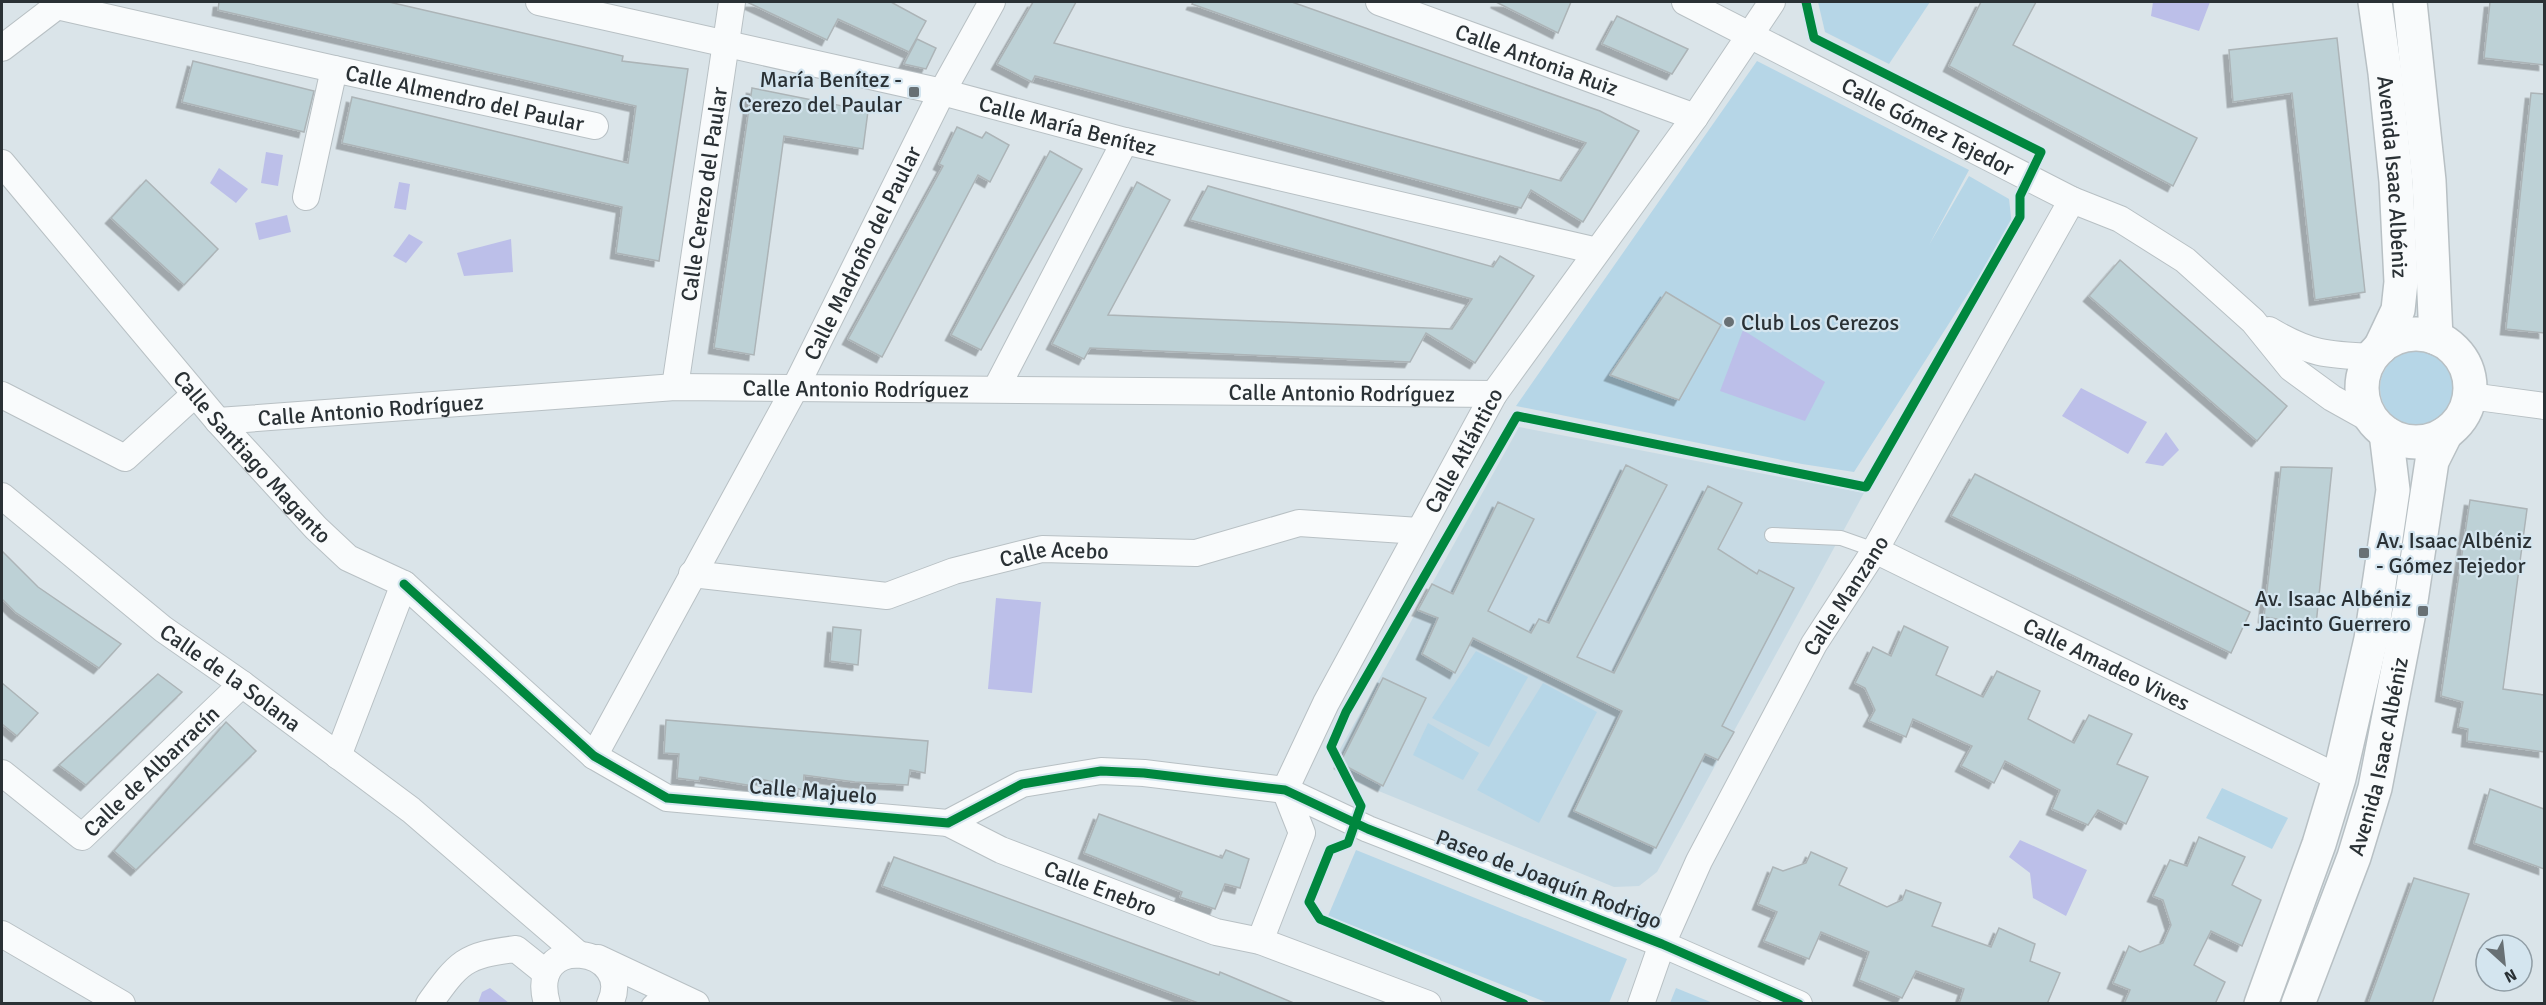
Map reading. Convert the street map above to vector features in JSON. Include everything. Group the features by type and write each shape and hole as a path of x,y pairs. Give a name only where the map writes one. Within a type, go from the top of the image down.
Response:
{"street":[{"name":"Calle María Benítez","path":"539,2 942,92 1125,141 1597,252"},
{"name":"Calle Cerezo del Paular","path":"675,387 732,2"},
{"name":"Calle Madroño del Paular","path":"594,756 795,388 942,92 992,2"},
{"name":"Calle Antonia Ruiz","path":"1379,2 1695,117"},
{"name":"Calle Gómez Tejedor","path":"1685,2 2072,200 2120,219 2185,260 2253,321 2291,368 2332,398 2380,428"},
{"name":"Calle Atlántico","path":"1285,790 1326,703 1494,394 1695,117 1772,2"},
{"name":"Avenida Isaac Albéniz","path":"2375,2 2392,138 2401,282 2398,310 2376,352"},
{"name":"Avenida Isaac Albéniz","path":"2410,2 2429,181 2436,338"},
{"path":"2,48 57,4"},
{"name":"Calle Almendro del Paular","path":"57,4 334,69 595,126"},
{"name":"Calle Almendro del Paular","path":"306,197 334,69"},
{"path":"996,388 1125,141"},
{"name":"Calle Santiago Maganto","path":"6,177 218,421 316,528 348,558 404,584"},
{"name":"Calle Manzano","path":"1641,1004 1662,944 1699,861 1814,644 1875,550 2072,200"},
{"name":"Calle Gómez Tejedor","path":"2253,321 2296,347 2325,355 2376,352"},
{"path":"2422,334 2436,338 2452,347 2463,361 2470,378 2470,396 2466,410 2446,433 2432,440 2416,442 2401,440 2380,428 2366,407 2362,390 2365,373 2376,352 2393,339 2422,334"},
{"name":"Calle Antonio Rodríguez","path":"218,421 675,387 1494,394"},
{"path":"2,395 124,458 195,394"},
{"path":"2470,396 2544,406"},
{"name":"Avenida Isaac Albéniz","path":"2261,1004 2319,844 2339,778 2371,639 2393,490 2380,428"},
{"name":"Avenida Isaac Albéniz","path":"2298,1004 2354,857 2375,788 2410,607 2432,461 2446,433"},
{"name":"Calle de la Solana","path":"2,496 163,629 242,684 411,810 587,955"},
{"name":"Calle Acebo","path":"692,574 887,596 954,571 1042,549 1196,553 1299,523 1419,531"},
{"name":"Calle Amadeo Vives","path":"1875,550 2339,778"},
{"path":"338,756 404,584"},
{"name":"Calle Majuelo","path":"404,584 594,756 667,798 948,823"},
{"name":"Calle de Albarracín","path":"2,773 82,837 242,684"},
{"path":"948,823 1022,784 1101,771 1144,772 1285,790 1302,833 1260,941 1428,1004"},
{"name":"Paseo de Joaquín Rodrigo","path":"1285,790 1368,829 1662,944 1799,1004"},
{"name":"Calle Enebro","path":"948,823 1011,854 1216,932 1260,941"},
{"name":"Calle de la Solana","path":"463,854 549,970"},
{"path":"2,934 122,1004"},
{"path":"429,1004 456,967 473,957 493,951 516,948 549,970"},
{"path":"587,955 611,974 614,995 610,1004"},
{"path":"547,1004 543,990 549,970 562,957 587,955 657,996 696,1004"}],"lane":[{"path":"1772,535 1841,538 1875,550"}],"shaded area":[{"path":"1818,2 1930,2 1889,64 1825,32"},
{"path":"2153,2 2210,2 2199,31 2151,16"},
{"name":"Club Los Cerezos","path":"1757,61 1969,170 1929,245 1969,176 2009,199 2012,225 1854,472 1802,464 1516,406"},
{"path":"266,152 283,155 278,186 261,183"},
{"path":"219,168 248,189 236,203 210,183"},
{"path":"399,182 410,184 406,210 394,208"},
{"path":"287,215 291,232 259,240 255,223"},
{"path":"409,234 423,242 406,263 393,256"},
{"path":"511,239 513,272 464,276 457,253"},
{"path":"1743,330 1825,382 1805,421 1720,391"},
{"path":"2417,351 2431,354 2443,362 2451,374 2454,388 2451,402 2443,414 2431,422 2417,425 2403,422 2391,414 2383,402 2380,388 2383,374 2391,362 2403,354"},
{"path":"2081,388 2147,422 2128,454 2062,416"},
{"path":"1519,427 1864,493 1657,872 1639,886 1614,887 1354,781 1339,751"},
{"path":"2166,432 2179,450 2163,466 2145,463"},
{"path":"996,598 1041,602 1032,693 988,689"},
{"path":"1476,651 1528,677 1489,747 1432,718"},
{"path":"1543,683 1597,712 1539,823 1477,790"},
{"path":"1428,723 1479,753 1463,780 1413,755"},
{"path":"2222,788 2288,818 2272,849 2206,818"},
{"path":"2020,840 2087,870 2066,916 2033,898 2030,873 2009,857"},
{"path":"1356,850 1627,959 1609,1003 1548,1003 1328,916"},
{"path":"490,988 509,1003 478,1003 482,992"},
{"path":"1676,988 1713,1003 1670,1003"}],"building":[{"path":"219,2 389,2 623,56 622,61 688,69 659,261 616,253 622,207 342,143 352,97 628,163 636,106 218,10"},
{"path":"747,2 891,2 926,21 909,52 838,19 827,40"},
{"path":"1033,2 1076,2 1054,43 1561,181 1586,143 1192,4 1193,2 1292,2 1600,111 1639,131 1583,222 1531,190 1521,208 1035,76 1032,82 997,64"},
{"path":"1496,2 1571,2 1558,33"},
{"path":"1981,2 2036,2 2013,45 2197,138 2173,186 1949,66"},
{"path":"2490,2 2544,2 2544,65 2484,58"},
{"path":"1617,16 1688,49 1672,74 1602,44"},
{"path":"2337,38 2365,292 2315,300 2292,93 2233,102 2229,50"},
{"path":"917,39 936,48 926,69 904,64"},
{"path":"193,61 314,91 304,132 182,102"},
{"path":"752,88 868,111 863,149 784,136 754,355 714,348"},
{"path":"2531,93 2544,94 2544,333 2506,329"},
{"path":"957,127 982,138 986,132 1009,145 990,182 978,175 882,357 848,339 943,166 939,164"},
{"path":"1050,151 1082,169 981,350 951,335"},
{"path":"146,180 218,249 184,285 111,218"},
{"path":"1137,182 1170,200 1108,315 1452,329 1472,299 1190,220 1208,186 1493,267 1500,256 1534,276 1475,363 1426,333 1410,362 1090,348 1084,359 1052,344"},
{"path":"2120,260 2287,406 2257,441 2089,296"},
{"path":"1666,292 1721,325 1679,400 1610,375"},
{"path":"1626,465 1667,485 1577,657 1614,673 1708,486 1742,503 1718,549 1757,574 1759,570 1794,588 1722,726 1734,732 1718,760 1705,754 1656,848 1574,811 1622,711 1473,638 1455,673 1422,654 1438,618 1418,610 1432,584 1453,594 1498,502 1534,519 1488,611 1531,633 1539,619 1549,623"},
{"path":"2281,467 2332,468 2316,625 2264,617"},
{"path":"1975,474 2250,612 2231,653 1951,516"},
{"path":"2470,500 2527,509 2503,689 2544,695 2544,752 2467,741 2468,729 2458,727 2463,702 2441,696"},
{"path":"2,551 38,587 121,644 99,668 15,612 2,599"},
{"path":"1904,626 1948,647 1936,675 1983,697 1997,671 2040,691 2028,719 2074,743 2089,715 2132,734 2117,764 2148,777 2126,824 2098,810 2088,825 2052,809 2060,790 2005,761 1994,783 1961,766 1972,746 1913,719 1906,737 1869,721 1875,710 1865,688 1855,683 1873,647 1891,656"},
{"path":"833,627 861,630 858,665 830,661"},
{"path":"158,674 182,692 86,785 59,765"},
{"path":"1383,678 1426,698 1383,786 1340,763"},
{"path":"2,683 38,713 17,736 2,724"},
{"path":"666,720 928,741 925,773 910,770 908,785 855,782 804,775 803,790 753,777 753,786 700,777 699,781 677,778 679,754 664,753"},
{"path":"226,722 256,751 136,870 114,851"},
{"path":"2490,789 2544,809 2544,869 2474,843"},
{"path":"1099,814 1222,858 1226,850 1249,859 1240,888 1225,884 1215,909 1180,897 1182,892 1084,853"},
{"path":"2199,837 2245,857 2232,885 2261,900 2242,946 2211,931 2194,965 2225,982 2215,1004 2124,1004 2130,990 2113,983 2129,946 2140,952 2163,943 2171,925 2163,900 2153,896 2170,860 2187,866"},
{"path":"1811,852 1847,868 1839,885 1887,907 1902,900 1906,890 1941,903 1932,926 1991,947 1999,928 2035,944 2030,961 2060,973 2047,1004 1959,1004 1964,989 1916,971 1902,998 1859,980 1869,952 1821,932 1809,959 1764,941 1777,912 1758,904 1773,867 1783,871 1806,863"},
{"path":"894,857 1219,975 1220,972 1296,1004 1201,1004 882,886"},
{"path":"2414,878 2469,894 2432,1004 2368,1004"}],"cycle path":[{"path":"1524,1004 1320,919 1309,902 1330,850 1348,843 1361,806 1331,747 1346,712 1517,416 1866,487 2020,217 2020,196 2041,152 1814,38 1806,2"},
{"path":"404,584 594,756 667,798 948,823 1022,784 1101,771 1144,773 1285,790 1368,829 1662,944 1799,1004"}],"place":[{"name":"María Benítez - Cerezo del Paular","path":"914,92"},
{"name":"Club Los Cerezos","path":"1729,322"},
{"name":"Av. Isaac Albéniz - Gómez Tejedor","path":"2364,553"},
{"name":"Av. Isaac Albéniz - Jacinto Guerrero","path":"2423,611"}]}
